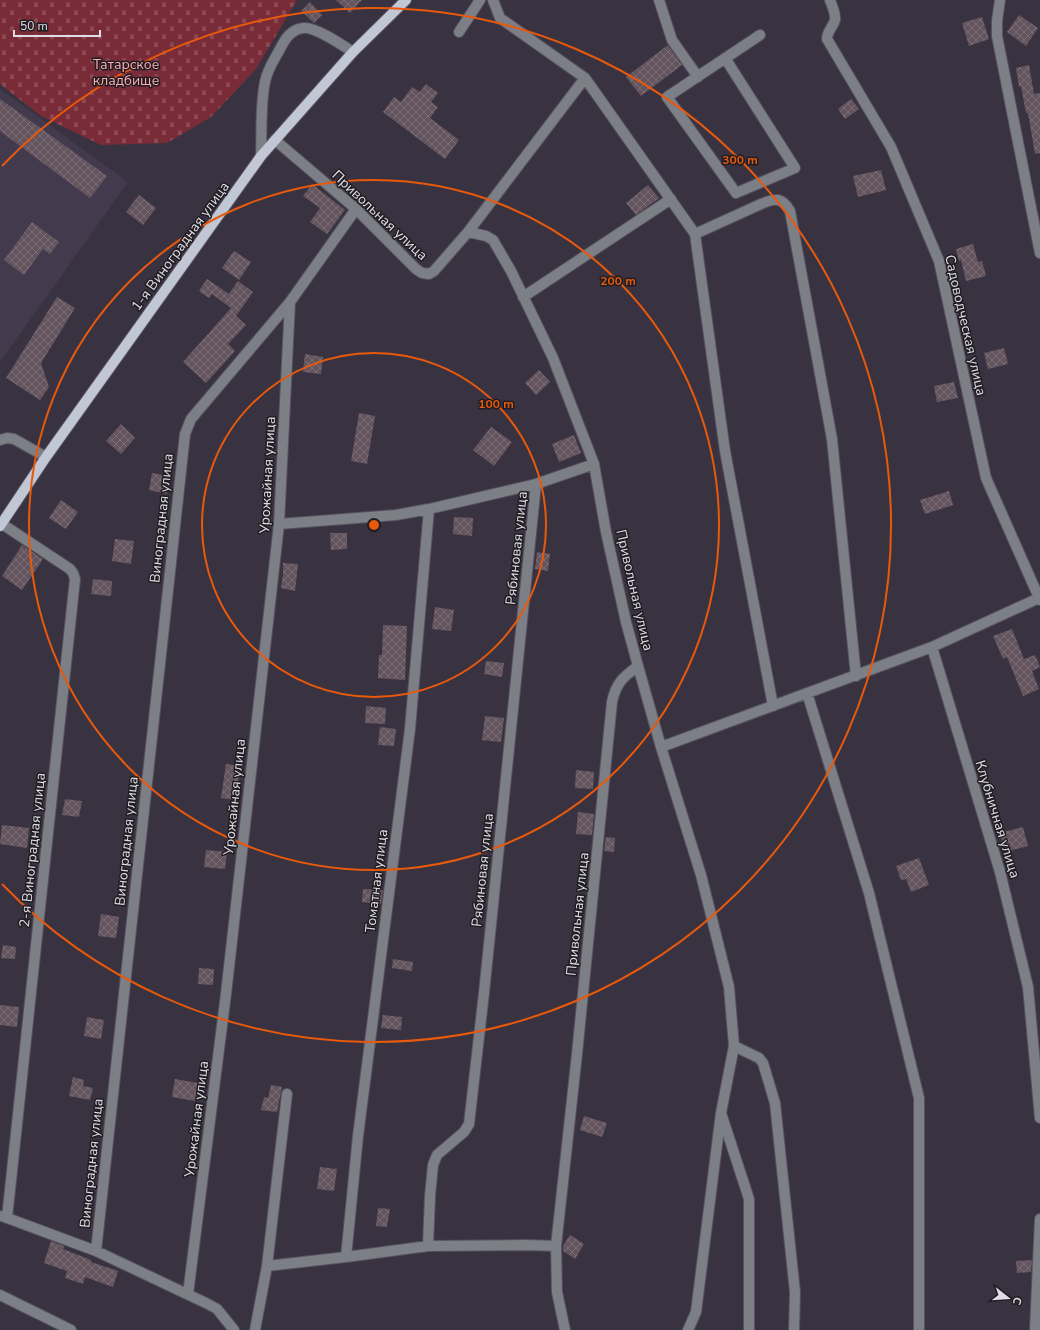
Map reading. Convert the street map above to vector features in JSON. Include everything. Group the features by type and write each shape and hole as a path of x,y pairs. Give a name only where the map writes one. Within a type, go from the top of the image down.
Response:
{"main road":[{"name":"1-я Виноградная улица","path":"1,525 46,456 261,156 353,52 406,0"}],"street":[{"path":"459,32 480,0"},
{"path":"493,0 500,18 585,78 695,234 724,451 773,706"},
{"path":"659,0 672,40 698,77"},
{"name":"Садоводческая улица","path":"830,0 835,15 835,21 829,31 827,39 891,147 939,261 986,478 1040,599"},
{"path":"1000,0 997,21 997,36 1040,253"},
{"path":"261,156 263,94 265,82 268,72 284,40 294,30 305,28 327,37 353,52"},
{"path":"725,58 795,168 736,193 667,97 698,77 725,58 760,35"},
{"path":"468,232 585,78"},
{"name":"Привольная улица","path":"275,140 356,209 416,269 428,274 440,266 468,232 486,236 493,240 511,271 553,358 594,464 606,532 626,622 638,666 620,681 614,690 612,702 577,1054 556,1246 558,1292 565,1330"},
{"path":"523,297 670,199"},
{"path":"695,234 772,200 782,201 790,211 832,439 856,676"},
{"name":"Виноградная улица","path":"96,1250 185,434 191,419 290,302 356,209"},
{"name":"Урожайная улица","path":"188,1294 226,994 279,524 290,302"},
{"path":"0,440 7,438 14,440 46,456"},
{"path":"279,524 396,515 429,509 536,484 594,464"},
{"name":"Рябиновая улица","path":"428,1246 433,1165 437,1155 464,1132 469,1124 484,993 536,484"},
{"name":"Томатная улица","path":"346,1257 358,1136 410,729 429,509"},
{"name":"2-я Виноградная улица","path":"1,525 70,569 74,573 75,579 3,1216 96,1250 188,1294 217,1309 234,1330"},
{"path":"661,747 932,647 1040,599"},
{"name":"Клубничная улица","path":"932,647 1000,872 1028,987 1040,1118"},
{"path":"638,666 661,747 703,883 729,987 734,1046 721,1113 696,1312 688,1330"},
{"path":"807,693 869,893 919,1098 919,1330"},
{"path":"734,1046 759,1058 763,1063 775,1103 795,1292 794,1330"},
{"path":"255,1330 267,1266 288,1094"},
{"path":"721,1113 749,1199 749,1330"},
{"path":"1035,1330 1040,1220"},
{"path":"267,1266 428,1246 556,1246"},
{"path":"0,1295 71,1330"}],"shaded area":[{"path":"0,89 128,182 0,362"}],"green space":[{"name":"Татарское кладбище","path":"0,0 297,0 256,69 211,117 167,143 101,145 41,116 0,84"}],"building":[{"path":"336,0 362,0 350,13"},
{"path":"310,2 322,15 314,23 301,11"},
{"path":"1019,15 1038,28 1026,46 1007,32"},
{"path":"982,17 989,39 969,46 962,23"},
{"path":"668,45 682,65 641,96 626,77"},
{"path":"1029,65 1034,94 1040,93 1040,153 1035,154 1028,113 1026,113 1021,86 1019,87 1016,68"},
{"path":"426,84 438,93 431,102 438,107 430,118 459,140 445,159 383,112 394,97 401,102 412,87 420,92"},
{"path":"0,99 107,176 90,198 0,131"},
{"path":"851,99 859,109 845,119 838,109"},
{"path":"881,170 886,190 858,197 853,176"},
{"path":"312,184 345,210 327,234 310,222 320,208 303,196"},
{"path":"648,185 659,198 636,215 626,203"},
{"path":"139,195 156,208 143,225 126,212"},
{"path":"32,222 59,242 50,254 43,249 24,275 4,260"},
{"path":"973,244 978,262 982,261 986,276 966,281 961,260 959,261 956,249"},
{"path":"234,251 251,262 239,280 222,268"},
{"path":"207,279 229,294 238,281 253,292 236,316 246,325 228,344 235,351 206,383 183,362 231,308 212,294 209,298 199,291"},
{"path":"57,297 75,308 41,363 49,387 40,400 6,378"},
{"path":"1004,348 1008,364 988,369 984,353"},
{"path":"305,354 323,357 321,374 303,372"},
{"path":"539,370 550,382 536,395 525,383"},
{"path":"954,382 958,398 937,402 934,386"},
{"path":"359,413 375,416 367,464 351,461"},
{"path":"121,424 135,438 121,454 106,441"},
{"path":"491,427 512,442 494,466 473,450"},
{"path":"574,435 581,453 559,462 552,444"},
{"path":"152,473 170,476 167,494 149,490"},
{"path":"949,491 953,505 925,514 920,500"},
{"path":"61,500 78,512 66,529 49,518"},
{"path":"454,517 473,518 472,536 453,534"},
{"path":"330,533 347,533 347,549 331,550"},
{"path":"115,539 134,541 131,564 112,561"},
{"path":"22,545 43,559 22,590 2,576"},
{"path":"537,552 550,554 548,571 535,569"},
{"path":"283,563 298,564 295,591 281,588"},
{"path":"93,579 112,581 111,596 91,594"},
{"path":"435,607 454,610 451,631 432,629"},
{"path":"383,625 407,626 405,680 378,678 379,655 382,655"},
{"path":"1012,629 1024,659 1035,655 1040,667 1032,671 1039,689 1023,696 1007,657 1003,659 993,636"},
{"path":"486,661 504,663 502,677 484,674"},
{"path":"366,706 386,708 385,724 365,723"},
{"path":"485,716 504,718 501,742 482,740"},
{"path":"380,727 396,729 394,746 378,745"},
{"path":"226,764 240,766 236,800 221,798"},
{"path":"576,770 594,772 593,789 575,788"},
{"path":"65,799 82,801 79,817 62,815"},
{"path":"578,812 594,814 592,835 576,834"},
{"path":"2,825 29,828 27,848 0,844"},
{"path":"1023,827 1028,846 1005,852 1000,833"},
{"path":"606,837 615,838 614,852 604,851"},
{"path":"206,850 227,852 225,869 204,867"},
{"path":"919,858 929,885 911,892 906,879 901,880 896,866"},
{"path":"363,889 383,890 381,904 362,902"},
{"path":"101,914 119,917 116,938 98,936"},
{"path":"3,945 16,947 15,959 1,958"},
{"path":"393,959 413,962 412,971 392,968"},
{"path":"199,968 214,969 213,985 198,984"},
{"path":"0,1005 19,1007 17,1027 0,1025"},
{"path":"383,1015 402,1017 401,1030 381,1028"},
{"path":"87,1017 104,1020 101,1039 84,1036"},
{"path":"73,1077 84,1080 83,1086 93,1088 90,1100 69,1096"},
{"path":"175,1079 198,1083 195,1101 172,1097"},
{"path":"271,1085 282,1087 277,1112 261,1110 264,1097 268,1098"},
{"path":"584,1116 607,1123 602,1137 580,1130"},
{"path":"320,1167 337,1169 334,1191 317,1189"},
{"path":"378,1208 390,1209 387,1227 376,1226"},
{"path":"570,1235 584,1244 575,1259 563,1251 563,1246"},
{"path":"51,1241 64,1246 63,1249 91,1260 91,1262 118,1271 113,1287 85,1277 83,1284 65,1278 67,1271 44,1263"},
{"path":"1032,1260 1031,1272 1017,1273 1016,1261"}]}
